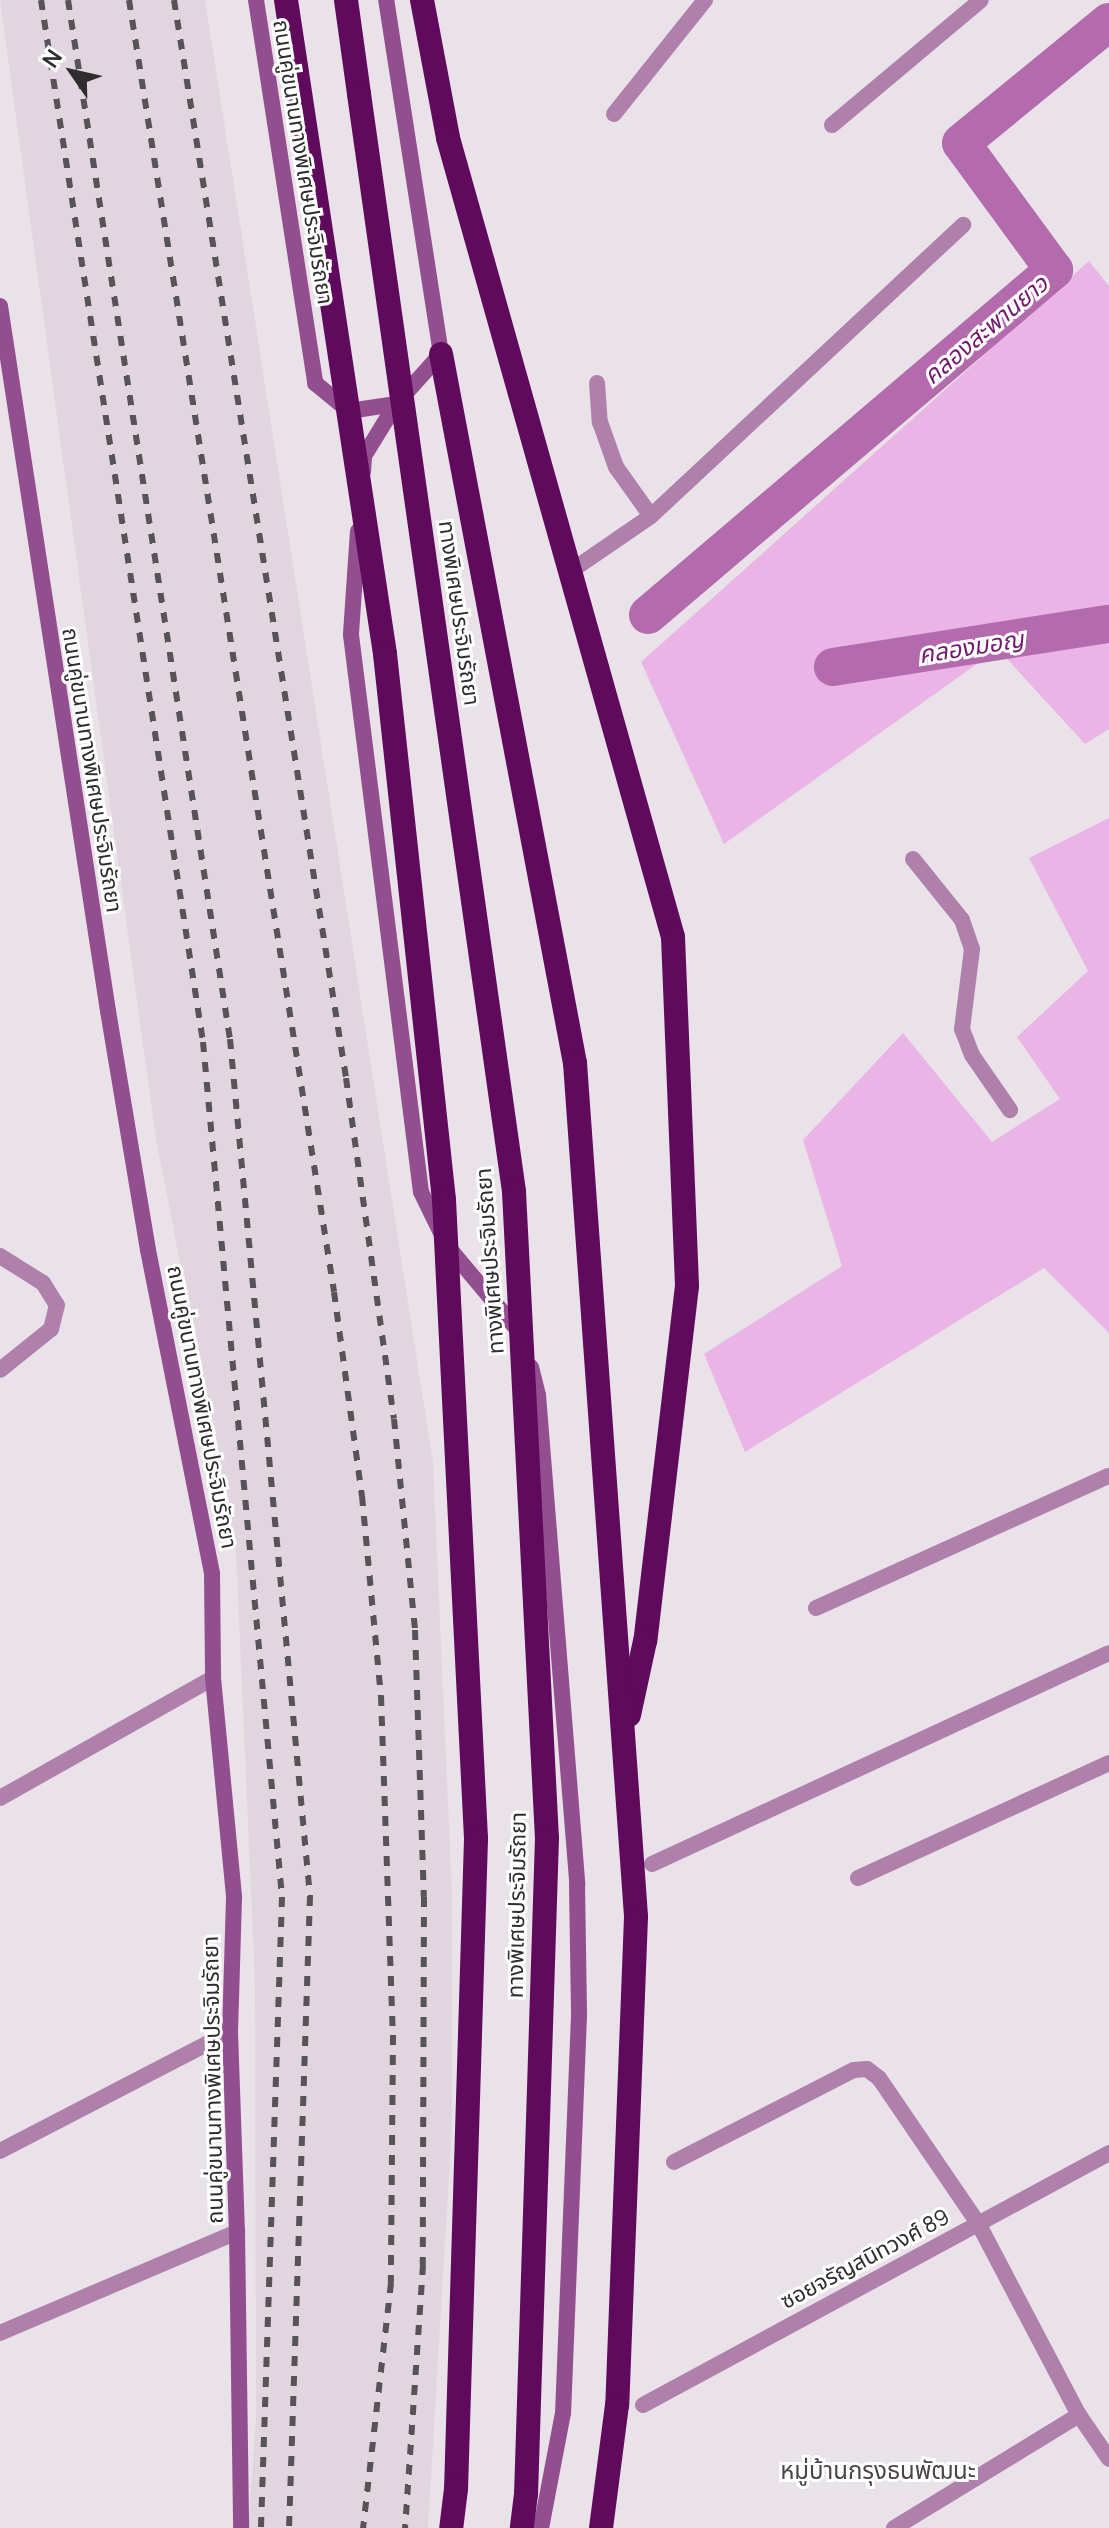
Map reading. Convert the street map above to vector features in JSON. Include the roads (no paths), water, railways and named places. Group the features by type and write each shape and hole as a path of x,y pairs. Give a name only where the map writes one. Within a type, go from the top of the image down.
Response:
{"highway":[{"name":"ทางพิเศษประจิมรัถยา","path":"286,0 385,654 444,1200 476,1839 457,2473 451,2528"},
{"name":"ทางพิเศษประจิมรัถยา","path":"346,0 514,1192 547,1838 527,2478 522,2528"},
{"path":"422,0 448,138 673,937 687,1286 645,1641 623,1741"},
{"path":"441,354 575,1063 636,1917 617,2405 601,2528"}],"main road":[{"name":"ถนนคู่ขนานทางพิเศษประจิมรัถยา","path":"256,0 315,383 349,411 396,404"},
{"path":"386,0 441,354 396,404 364,456 351,635 421,1192 448,1247 524,1338 538,1395 577,1884 579,2016 563,2413 541,2528"},
{"name":"ถนนคู่ขนานทางพิเศษประจิมรัถยา","path":"0,306 110,1026 148,1250 212,1574 213,1678 234,1898 230,2032 237,2232 241,2528"}],"street":[{"path":"614,114 705,0"},
{"path":"832,125 981,0"},
{"path":"571,571 651,516 963,225"},
{"path":"597,383 600,422 616,467 651,516"},
{"path":"913,859 962,920 972,949 962,1029 972,1055 1010,1110"},
{"path":"0,1256 43,1283 57,1305 51,1329 0,1370"},
{"path":"816,1608 1109,1476"},
{"path":"652,1864 1109,1653"},
{"path":"0,1798 213,1678"},
{"path":"858,1878 1109,1763"},
{"path":"0,2151 230,2032"},
{"path":"674,2162 854,2070 867,2069 879,2078 978,2223 1079,2415 1109,2459"},
{"name":"ซอยจรัญสนิทวงศ์ 89","path":"643,2405 1109,2153"},
{"path":"0,2333 237,2232"},
{"path":"894,2528 1079,2415"}],"waterway":[{"name":"คลองสะพานยาว","path":"648,615 1054,270 961,143 1109,22"},
{"name":"คลองมอญ","path":"833,667 1109,624"}],"railway":[{"path":"41,0 203,1042 282,1897 261,2528"},
{"path":"68,0 230,1039 310,1896 289,2528"},
{"path":"129,0 334,1292 362,1496 381,1696 393,2035 391,2283 363,2528"},
{"path":"174,0 346,1078 394,1419 415,1630 424,1897 423,2265 405,2528"}],"district":[{"name":"หมู่บ้านกรุงธนพัฒนะ","path":"878,2470"}]}
